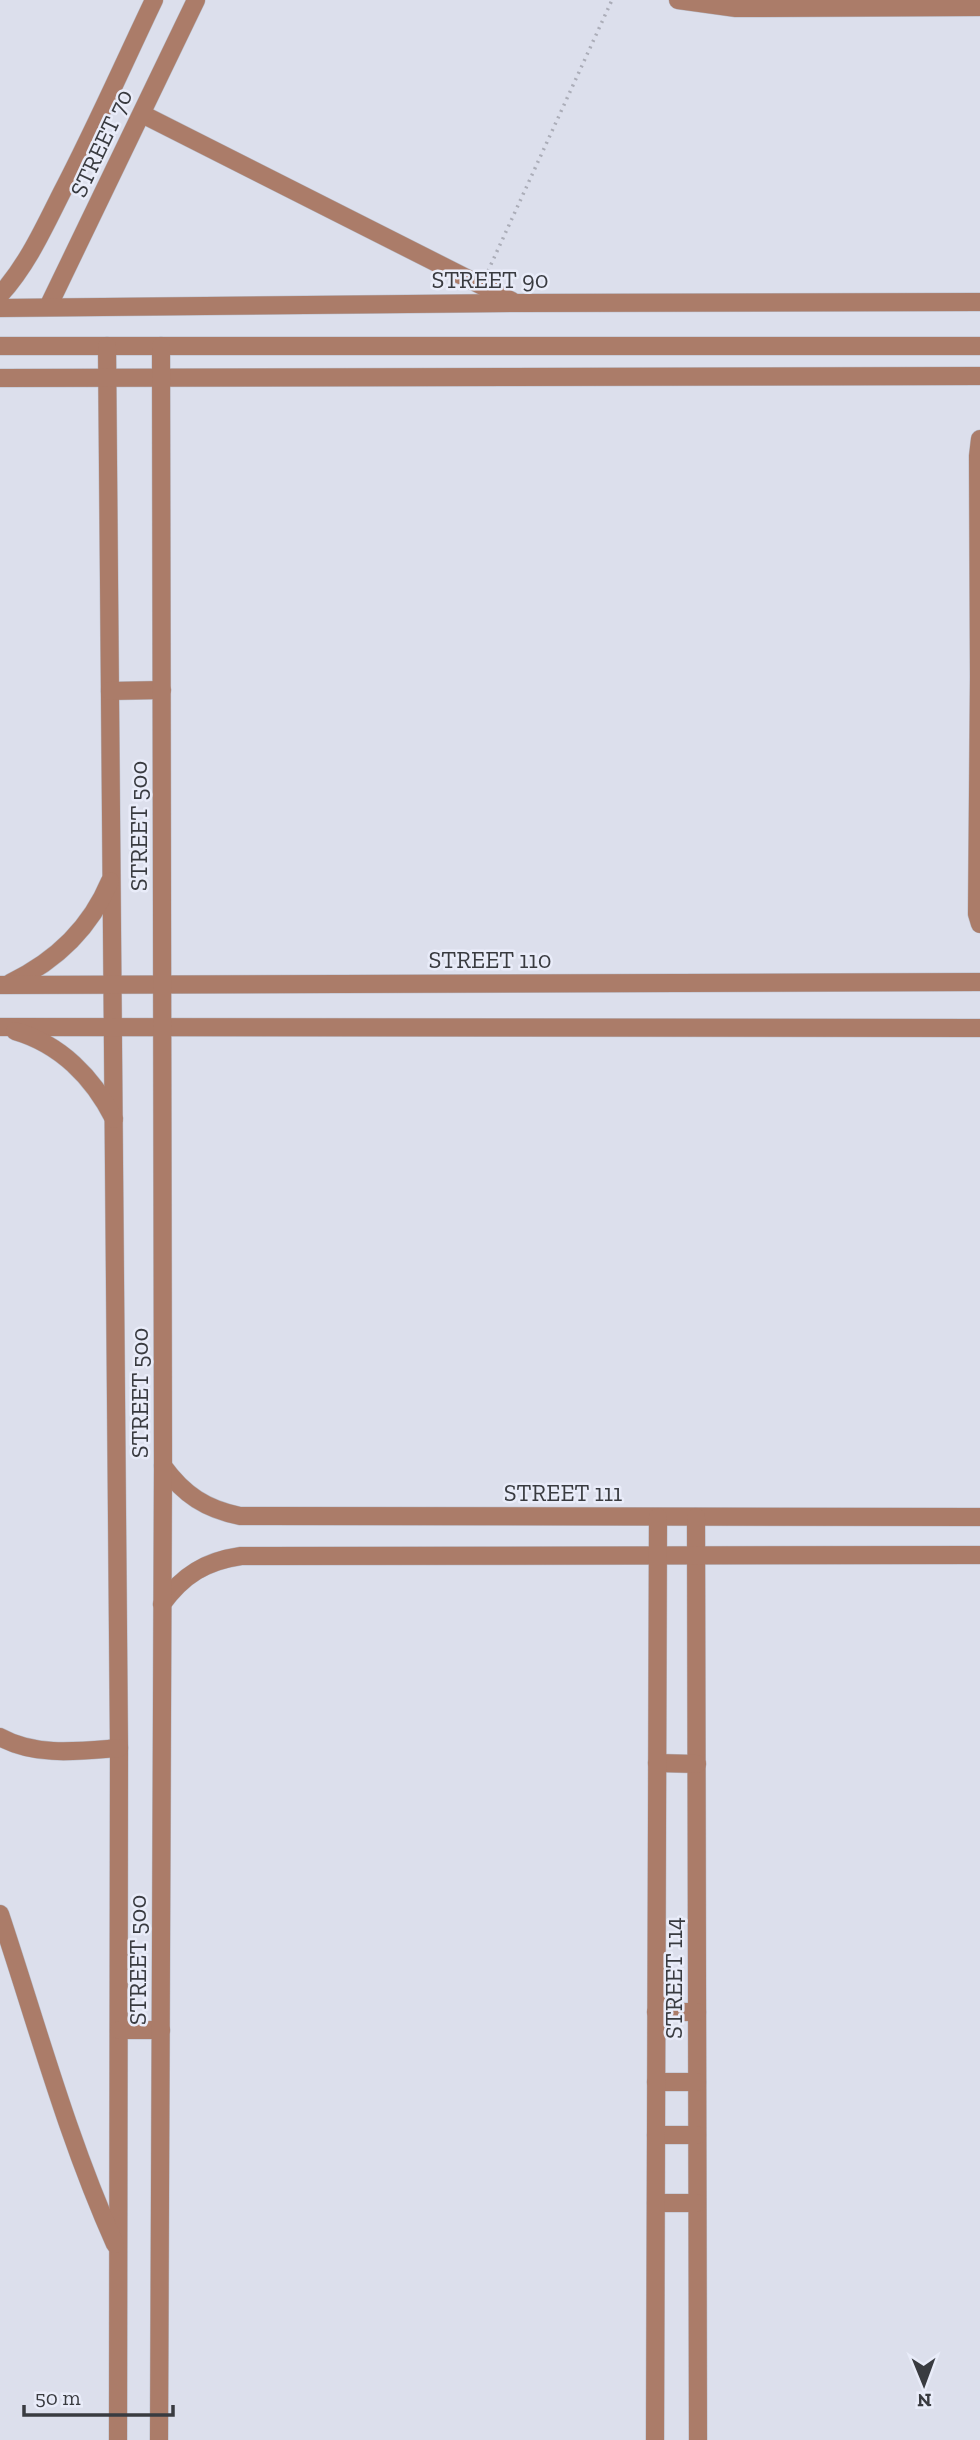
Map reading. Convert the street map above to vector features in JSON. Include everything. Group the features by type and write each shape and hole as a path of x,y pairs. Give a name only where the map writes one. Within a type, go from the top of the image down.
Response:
{"street":[{"name":"STREET 70","path":"0,295 26,262 74,170 153,0"},
{"name":"STREET 70","path":"48,307 196,0"},
{"path":"678,0 736,8 857,4 980,7"},
{"path":"142,114 515,303"},
{"name":"STREET 90","path":"0,308 980,302"},
{"path":"0,346 980,345"},
{"name":"STREET 500","path":"107,346 119,1748 118,2440"},
{"name":"STREET 500","path":"159,2440 163,1466 161,346"},
{"path":"0,378 980,376"},
{"path":"980,439 977,914 980,924"},
{"path":"110,691 162,690"},
{"path":"2,985 51,959 71,942 88,922 113,875"},
{"name":"STREET 110","path":"2,985 980,982"},
{"path":"1,1027 980,1028"},
{"path":"1,1027 37,1040 68,1059 96,1087 115,1121"},
{"name":"STREET 111","path":"163,1466 188,1495 204,1505 240,1516 980,1517"},
{"name":"STREET 114","path":"655,2440 658,1517"},
{"name":"STREET 114","path":"696,1517 698,2440"},
{"path":"162,1604 174,1588 196,1570 222,1559 241,1556 980,1555"},
{"path":"0,1737 29,1748 52,1751 119,1748"},
{"path":"657,1763 696,1764"},
{"path":"0,1914 62,2112 118,2250"},
{"path":"656,2012 697,2012"},
{"path":"119,2030 161,2030"},
{"path":"656,2082 697,2082"},
{"path":"656,2135 697,2135"},
{"path":"656,2203 697,2203"}],"path":[{"path":"481,286 612,0"}]}
